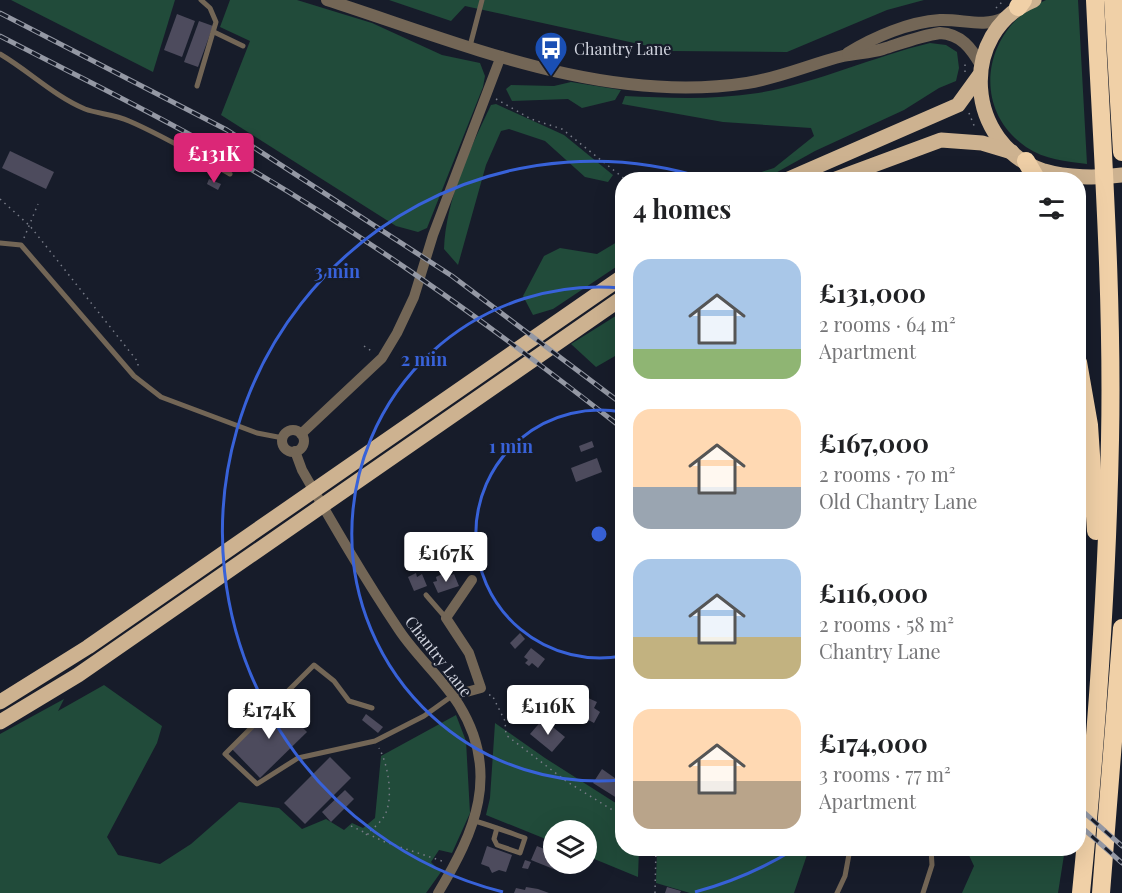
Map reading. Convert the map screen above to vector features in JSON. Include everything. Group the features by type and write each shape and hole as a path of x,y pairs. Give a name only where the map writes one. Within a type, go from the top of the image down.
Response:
{"highway":[{"path":"1086,838 1094,756 1110,440 1106,207 1112,133 1101,12 1113,0"},
{"path":"1112,133 1122,152"},
{"path":"1019,157 1031,172"},
{"path":"1086,408 1103,604"},
{"path":"1102,886 1122,628"},
{"path":"1081,893 1084,856"}],"main road":[{"path":"804,172 950,109 963,101 980,70 989,44 1020,6"},
{"path":"980,70 984,109 998,136 1019,157"},
{"path":"855,172 941,140 982,143 1052,172"},
{"path":"1086,174 1122,175"},
{"path":"0,702 88,647 291,504 615,282"},
{"path":"0,722 78,675 499,381 615,303"}],"street":[{"path":"327,0 501,56 616,83 678,89 747,83 779,76 844,56 869,53 930,34 950,33 968,45 980,70"},
{"path":"844,56 866,42 924,23 958,21 985,24 1020,6"},
{"path":"301,434 382,358 397,333 414,297 434,235 501,56"},
{"path":"289,431 301,434 303,444 295,451 285,448 283,438 289,431"},
{"name":"Chantry Lane","path":"295,451 302,470 377,597 405,639 460,706 474,738 481,774 481,799 476,821 454,867 438,893"},
{"path":"452,696 481,688 469,653 446,618 472,580"}],"lane":[{"path":"196,86 214,32 215,16 201,0"},
{"path":"470,46 482,0"},
{"path":"214,32 243,46"},
{"path":"0,54 28,71 47,87 87,110 105,112 129,121 230,174"},
{"path":"0,243 21,244 134,375 161,398 257,433 283,438"},
{"path":"426,596 446,618"},
{"path":"372,708 349,701 334,681 314,665 225,754 257,784 298,758 375,741 424,716 452,696"},
{"path":"476,821 497,828 525,838 520,853 497,845 494,839 497,828"},
{"path":"837,893 845,876 849,856"},
{"path":"923,893 932,865 931,856"}],"path":[{"path":"486,96 505,103 531,119 562,129 616,172"},
{"path":"0,199 30,226 138,362 134,375"},
{"path":"21,244 38,204"},
{"path":"492,695 505,722 506,735 566,781 615,812"},
{"path":"366,835 384,817 388,801 383,755 375,741"},
{"path":"351,826 366,835 435,856 454,867"},
{"path":"655,893 656,856"}],"green space":[{"path":"11,0 175,0 153,72"},
{"path":"230,0 297,0 372,23 442,55 480,63 485,76 483,87 427,228 418,232 396,226 221,115 250,41 220,27"},
{"path":"389,0 924,0 887,10 787,52 671,51 465,6 451,21"},
{"path":"1046,0 1078,0 1087,164 1048,157 1026,147 1008,130 996,111 991,90 991,68 998,47 1009,28 1025,12"},
{"path":"930,43 946,45 957,52 959,68 956,81 939,88 904,110 815,151 777,172 761,172 774,168 814,136 811,128 723,122 622,104 625,96 708,98 780,89"},
{"path":"571,82 621,90 615,100 582,108 568,99 512,101 506,89 511,85 554,86"},
{"path":"496,104 564,135 613,175 608,182 585,177 545,141 509,129 501,131 486,165 458,265 444,249 449,212 460,175 475,139 491,105"},
{"path":"615,243 615,268 553,309 533,315 523,296 544,256 560,248 597,254"},
{"path":"615,316 615,356 596,367 571,344"},
{"path":"104,685 162,726 157,743 107,837 118,855 160,864 191,844 239,802 279,808 302,829 326,819 344,830 352,823 363,828 375,818 381,756 456,715 466,741 470,813 452,853 439,850 431,862 441,872 426,893 0,893 0,734 64,699 58,711"},
{"path":"495,723 615,803 615,856 639,856 638,877 597,860 597,820 543,820 543,838 486,815 490,798"},
{"path":"657,856 807,856 794,893 690,893 656,883"},
{"path":"969,856 1064,856 1058,893 962,893 974,866"}],"building":[{"path":"177,14 195,21 182,57 164,50"},
{"path":"199,21 213,26 198,67 184,62"},
{"path":"10,151 54,172 46,189 2,168"},
{"path":"184,157 188,159 183,167 179,166"},
{"path":"209,179 221,184 218,190 207,184"},
{"path":"592,441 594,447 581,452 579,446"},
{"path":"597,458 602,472 576,482 571,468"},
{"path":"416,573 417,577 422,574 427,586 414,591 408,577"},
{"path":"444,573 445,577 454,574 459,586 438,593 433,582 437,581 436,577"},
{"path":"520,633 525,639 515,649 510,643"},
{"path":"531,648 545,659 538,668 532,663 529,666 525,663 528,660 524,657"},
{"path":"572,697 583,703 586,697 597,702 594,708 600,712 594,723 566,708"},
{"path":"278,703 307,732 260,778 232,749"},
{"path":"366,714 383,727 378,733 362,720"},
{"path":"543,719 565,737 552,752 530,734"},
{"path":"330,757 351,778 305,824 284,803"},
{"path":"602,769 615,778 615,797 593,783"},
{"path":"345,790 354,799 331,822 322,812"},
{"path":"487,846 512,855 506,872 499,870 492,873 489,867 481,864"},
{"path":"537,846 543,848 543,865 531,860"},
{"path":"525,860 531,862 528,869 522,868"},
{"path":"526,887 549,893 514,893 516,888 525,890"},
{"path":"667,887 681,891 680,893 665,893"}],"railway":[{"path":"0,13 227,130 452,276 615,399"},
{"path":"0,36 188,133 268,179 423,280 615,423"},
{"path":"1086,814 1122,846"},
{"path":"1086,831 1122,863"}],"place":[{"name":"Chantry Lane","path":"551,77"}]}
